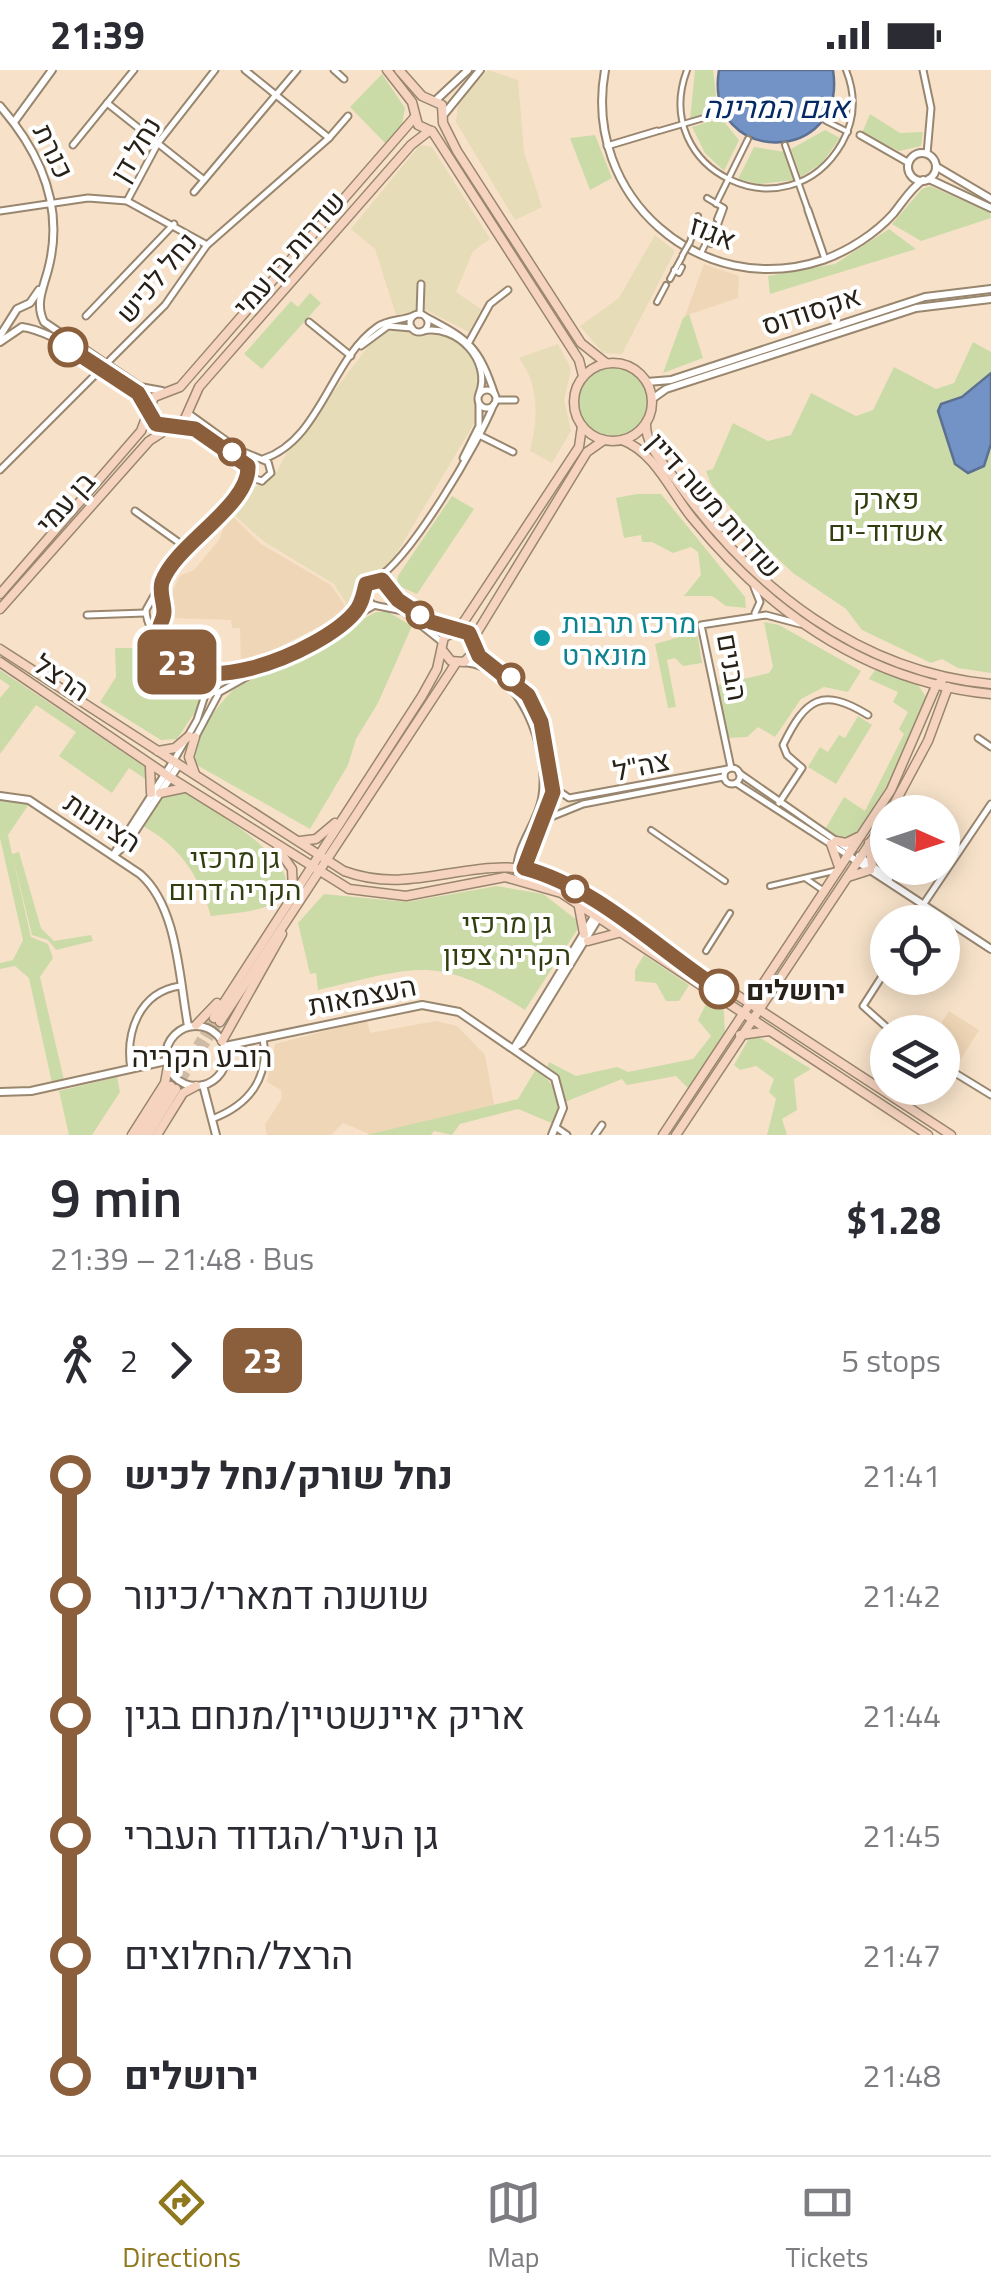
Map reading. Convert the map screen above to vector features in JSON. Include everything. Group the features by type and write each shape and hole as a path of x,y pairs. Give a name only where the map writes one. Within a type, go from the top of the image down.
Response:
{"main road":[{"path":"292,912 217,1020 292,895 322,857 422,696 443,646 580,447 582,426 574,397 583,376 579,360 388,70"},
{"path":"399,70 444,118 581,343 606,363 629,366 647,382 652,399 646,423 622,440 604,440 582,426"},
{"path":"415,114 431,100"},
{"name":"שדרות בן עמי","path":"0,594 141,431 150,410 167,391 192,374 415,114"},
{"path":"430,131 444,118"},
{"name":"שדרות בן עמי","path":"171,429 188,410 199,387 411,145 430,131"},
{"path":"583,376 606,363"},
{"path":"167,391 180,394 188,410"},
{"path":"150,410 156,424 171,429"},
{"name":"שדרות משה דיין","path":"646,423 650,444 690,500 784,598 849,642 944,678 991,684"},
{"name":"בן עמי","path":"0,609 150,441 171,429"},
{"path":"322,857 460,662 475,649 474,639 587,452 604,440"},
{"name":"שדרות משה דיין","path":"622,440 644,454 700,528 749,579 803,625 844,650 913,680 991,694"},
{"path":"455,630 474,639"},
{"path":"443,646 460,662"},
{"name":"הרצל","path":"1,649 344,871 398,883 488,866 521,867"},
{"name":"הרצל","path":"0,662 167,776 349,889 395,896 489,878 519,879"},
{"path":"663,1135 725,1039 748,1014 844,879 898,778 936,686 944,678 948,689 940,713 899,795"},
{"path":"913,680 927,690 928,707"},
{"path":"940,713 952,696 962,691"},
{"path":"154,750 170,750 192,736"},
{"path":"192,736 189,757 197,778"},
{"path":"148,763 156,793 187,789"},
{"path":"294,839 316,838 346,814"},
{"path":"838,869 833,843 851,842 868,835"},
{"path":"868,835 870,857"},
{"path":"339,838 344,871"},
{"path":"272,842 290,864 292,895"},
{"path":"755,1004 764,983 838,869 854,856"},
{"path":"521,867 561,880 622,932 928,1135"},
{"path":"844,879 870,868"},
{"path":"224,1044 314,869"},
{"path":"519,879 550,888 728,987 950,1135"},
{"path":"576,903 584,918 586,938 622,932"},
{"path":"192,1026 207,1018 275,923"},
{"path":"728,987 748,991 764,983"},
{"path":"724,998 732,1020 725,1039"},
{"path":"676,1135 740,1035 748,1014"},
{"path":"740,1035 774,1031"},
{"path":"136,1135 165,1083 167,1064"},
{"path":"157,1135 183,1093 200,1086"},
{"path":"136,1135 174,1088 148,1135"}],"street":[{"path":"14,122 52,70"},
{"path":"72,145 134,70"},
{"name":"נחל דן","path":"126,202 158,143 216,70"},
{"path":"245,70 329,138"},
{"path":"194,192 297,70"},
{"path":"334,70 344,79"},
{"path":"431,100 468,70"},
{"path":"444,118 480,70"},
{"name":"אגוז","path":"605,70 601,114 617,176 638,210 687,255 765,269 825,259 869,235 926,180"},
{"path":"687,70 680,102 683,124 705,163 728,179 764,189 798,182 830,161 848,132 853,102 846,70"},
{"path":"923,70 931,108 927,154 936,166 991,199"},
{"path":"0,106 15,108 29,101"},
{"path":"107,103 204,180"},
{"name":"כנרת","path":"0,106 40,164 53,202 52,248 40,312 33,328"},
{"path":"607,146 721,113"},
{"name":"נחל לכיש","path":"0,470 172,297 207,246 329,138 348,116"},
{"path":"826,120 848,132"},
{"path":"860,135 909,163"},
{"path":"708,242 728,179 748,139"},
{"path":"785,145 825,259"},
{"path":"909,163 918,154 927,154"},
{"path":"905,197 909,163"},
{"path":"926,180 936,166"},
{"path":"910,173 941,181 991,208"},
{"path":"707,198 719,205"},
{"path":"0,210 53,202 126,202 174,224 207,246"},
{"path":"700,256 716,222 719,205"},
{"path":"657,302 687,255 698,216"},
{"path":"86,316 174,224"},
{"path":"674,270 679,273 682,268"},
{"name":"כנרת","path":"0,339 20,306 30,303 44,281"},
{"path":"421,284 423,331"},
{"name":"אקסודוס","path":"647,382 671,380 925,296 991,289"},
{"path":"469,342 490,304 508,290"},
{"name":"אקסודוס","path":"652,399 666,389 922,306 991,298"},
{"path":"30,303 48,326 105,366 150,410"},
{"path":"15,316 22,327 33,328 140,387 167,391"},
{"path":"412,328 420,316"},
{"path":"238,494 271,472 284,447 380,325 420,316 469,342 484,364 495,400 481,436 398,560 366,584 357,610 342,624"},
{"path":"309,322 352,356"},
{"name":"כנרת","path":"0,339 22,327"},
{"path":"352,356 384,328 446,332 471,351 483,375 480,426 449,482"},
{"path":"479,394 488,390 495,400"},
{"path":"479,404 486,408 495,400 516,400"},
{"path":"188,410 260,459 271,472"},
{"path":"171,429 202,432 242,459 252,478 262,481"},
{"path":"481,436 512,452"},
{"path":"222,691 205,688 166,656 147,610 163,580 238,494 249,470 260,459 284,447"},
{"path":"135,511 188,549"},
{"path":"114,856 222,691 377,605 390,591 398,560"},
{"path":"376,579 455,630"},
{"name":"הבנים","path":"749,579 760,602 753,616"},
{"path":"163,580 160,635 175,660 192,670 224,674 262,668"},
{"path":"364,594 377,605 403,611 443,646"},
{"path":"87,616 162,608"},
{"name":"הבנים","path":"729,768 701,625 777,616 803,625"},
{"path":"150,622 162,620"},
{"path":"475,649 514,679 532,699 541,722 553,787 546,820 521,867"},
{"path":"460,662 480,666 510,686 532,722 543,792 519,879"},
{"path":"192,736 210,672"},
{"path":"222,691 224,674"},
{"path":"780,804 802,768 787,755 783,744 808,707 821,699 836,699 868,715"},
{"path":"978,738 991,746"},
{"path":"833,843 739,773 729,768 723,777 727,783 736,783 870,867"},
{"name":"צה\"ל","path":"563,795 595,795 729,768"},
{"path":"736,783 739,773"},
{"name":"צה\"ל","path":"546,820 563,810 723,777"},
{"path":"553,787 563,795 558,803 563,810"},
{"name":"הציונות","path":"0,796 29,800 134,870 160,897 192,1026"},
{"path":"927,905 991,804"},
{"path":"652,830 725,881"},
{"path":"92,842 125,840"},
{"path":"125,840 134,870"},
{"path":"770,886 838,869"},
{"path":"804,878 824,891"},
{"path":"893,885 924,905"},
{"path":"706,951 730,914"},
{"path":"514,1048 601,915"},
{"path":"960,928 991,949"},
{"path":"131,1069 128,1040 134,1021 156,995 180,986"},
{"path":"871,995 864,1006 874,1015"},
{"name":"העצמאות","path":"224,1044 430,1004 459,1012 533,1060 560,1086 563,1108 554,1132 567,1135"},
{"path":"192,1026 211,1029 224,1044 222,1070 200,1086 178,1081 167,1064 172,1038 192,1026"},
{"path":"494,1034 511,1036 526,1030"},
{"path":"526,1030 533,1060"},
{"path":"212,1119 234,1109 255,1090 264,1064 263,1038"},
{"path":"0,1092 31,1091 167,1064"},
{"path":"960,1076 991,1095"},
{"path":"200,1086 216,1135"},
{"path":"595,1135 602,1125"}],"shaded area":[{"path":"704,264 739,276 738,298 685,316"},
{"path":"229,513 261,544 331,585 349,611 241,667 240,628 232,628 231,620 173,618 172,594 176,583 181,575 194,570 219,540"},
{"path":"960,1018 979,1030 960,1060"},
{"path":"367,1020 370,1033 436,1021 457,1026 485,1055 495,1109 372,1135 343,1123 331,1135 267,1135 265,1125 282,1098 281,1090 267,1082 275,1044"}],"green space":[{"path":"695,70 713,70 718,112 690,120"},
{"path":"382,74 405,108 402,125 385,143 350,107"},
{"path":"870,114 900,133 923,132 921,146 899,151 862,133"},
{"path":"721,118 739,140 724,171 705,153 692,127"},
{"path":"825,130 840,138 822,163 801,177 791,149"},
{"path":"595,135 612,178 590,190 570,138"},
{"path":"754,147 785,152 794,180 759,184 738,179"},
{"path":"930,186 990,212 991,218 921,241 892,224 922,189"},
{"path":"889,229 916,249 770,294 768,276 835,264"},
{"path":"310,293 321,303 262,369 244,354 291,301 298,307"},
{"path":"689,314 703,358 663,373 683,318"},
{"name":"פארק אשדוד-ים","path":"973,342 991,352 991,673 958,668 942,659 931,663 862,630 846,609 793,573 755,537 711,484 706,471 713,469 733,423 768,441 791,435 811,393 856,416 873,410 894,367 936,389 954,383"},
{"path":"613,366 627,368 638,376 646,387 646,415 638,426 627,434 613,436 599,434 588,426 580,415 578,401 580,387 588,376 599,368"},
{"path":"661,494 745,597 746,608 726,606 712,596 684,596 701,575 698,552 691,547 673,553 652,542 642,542 641,535 624,538 616,498"},
{"path":"452,496 474,509 417,594 397,585 398,576"},
{"path":"376,612 388,612 412,626 378,703 356,739 348,765 310,829 195,764 201,734 234,689"},
{"path":"764,622 779,625 861,671 848,692 824,687 801,699 775,737 758,727 747,737 727,738 717,685 769,673 773,667"},
{"path":"697,632 702,663 683,666 675,658 667,660 676,707 668,708 655,644"},
{"path":"115,648 153,648 170,671 201,691 199,706 177,739 161,740 100,702 116,677"},
{"path":"877,667 918,685 926,697 881,795 873,795 904,734 899,729 908,712 893,702 898,692 869,679"},
{"path":"0,670 151,771 147,780 129,768 112,793 59,756 76,732 36,705 0,754 0,698 10,686 0,679"},
{"path":"858,716 872,725 836,784 808,767 820,747 828,752 839,735 845,738"},
{"name":"גן מרכזי הקריה דרום","path":"184,792 236,825 274,858 285,875 285,890 273,903 251,911 211,916 186,863 167,842 141,825 162,796"},
{"path":"844,797 865,811 870,801 870,812 853,838 839,839 824,831"},
{"path":"0,798 29,804 8,835 12,854 19,852 41,928 54,941 91,935 93,941 56,950 48,940 32,935 13,858 31,937 48,944 53,958 40,977 64,1080 52,1083 29,978 15,966 0,969 0,963 13,960 23,940 0,838"},
{"name":"גן מרכזי הקריה צפון","path":"497,886 543,894 577,920 577,930 525,1010 469,980 425,970 380,975 318,990 316,973 310,974 298,923 324,894 407,902"},
{"path":"644,955 689,985 679,1001 666,1001 656,983 635,981 635,970"},
{"path":"709,998 724,1011 725,1035 688,1088 676,1076 627,1085 622,1079 565,1102 561,1085 547,1067 549,1062 576,1076 617,1067 628,1072 693,1059 711,1036 698,1020"},
{"path":"752,1033 811,1069 794,1079 797,1110 782,1119 787,1135 767,1135 776,1099 769,1092 774,1079 756,1066 740,1070 734,1065"},
{"path":"536,1069 556,1093 554,1124 518,1109 460,1124 452,1135 434,1131 431,1135 366,1135 518,1099"},
{"path":"117,1077 120,1092 92,1135 69,1135 59,1091"}],"sand":[{"path":"488,70 518,80 524,152 542,207 515,220 456,122 458,103"},
{"path":"420,145 432,147 490,239 473,251 456,292 481,309 469,332 424,309 396,315 375,249 351,229"},
{"path":"655,235 675,251 622,354 603,353 580,326 619,298"},
{"path":"402,330 420,336 444,334 469,351 476,370 478,417 389,566 363,579 351,611 334,584 263,541 231,512 249,490 274,477 286,454 370,344 387,331"},
{"path":"558,344 571,369 564,400 571,431 552,463 530,451 535,427 534,391 519,358"}],"water":[{"name":"אגם המרינה","path":"719,70 833,70 832,102 819,124 799,138 776,142 752,138 732,124 720,102"},
{"path":"991,373 991,444 984,466 968,473 955,464 938,411 941,404 962,397"}],"tunnel":[{"path":"171,1086 214,1018"},
{"path":"176,1089 220,1022"}],"bus line":[{"name":"23","path":"68,347 144,398 150,414 162,428 195,429 239,456 248,466 248,476 238,494 163,580 160,635 175,660 200,672 243,674 262,668 342,624 357,610 366,584 382,580 398,600 431,622 451,631 469,633 479,656 514,679 538,712 553,792 546,820 524,868 573,887 670,950 719,989"}],"place":[{"name":"מרכז תרבות מונארט","path":"542,638"},
{"name":"ירושלים","path":"719,989"}],"district":[{"name":"רובע הקריה","path":"202,1056"}]}
